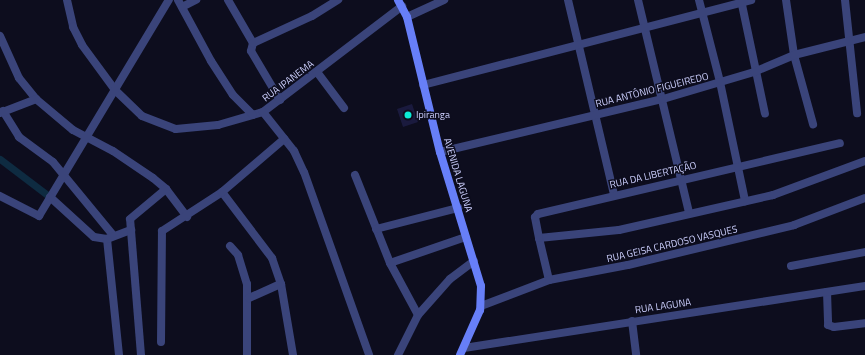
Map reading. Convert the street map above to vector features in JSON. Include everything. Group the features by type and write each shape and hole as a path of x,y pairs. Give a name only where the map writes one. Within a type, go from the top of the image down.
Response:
{"main road":[{"name":"AVENIDA LAGUNA","path":"400,3 407,17 440,152 474,260 482,293 481,306 462,351"}],"street":[{"name":"RUA IPANEMA","path":"67,0 74,28 82,45 115,90 142,116 176,129 218,125 263,112 317,72 400,3"},
{"path":"0,196 39,216 169,0"},
{"path":"196,0 180,4 229,89 253,115"},
{"path":"228,0 253,43 251,51 280,100"},
{"path":"253,43 312,16 338,0"},
{"path":"568,0 614,194"},
{"path":"638,0 663,99 689,213"},
{"path":"699,0 720,82 745,201"},
{"path":"423,85 646,29 742,1 751,0"},
{"path":"786,0 794,55 813,124"},
{"path":"845,0 857,113"},
{"path":"407,17 441,1"},
{"path":"742,1 754,72 765,114"},
{"path":"0,36 19,78 36,99 59,120 113,151 166,189 187,217"},
{"name":"RUA ANTÔNIO FIGUEIREDO","path":"440,152 663,99 754,72 794,55 865,37"},
{"path":"317,72 344,108"},
{"path":"36,99 2,112 20,137 53,162 62,176 110,237 119,355"},
{"path":"263,112 284,139 304,172 369,355"},
{"path":"161,342 160,232 187,217 222,192 284,139"},
{"name":"RUA DA LIBERTAÇÃO","path":"549,280 535,217 538,214 614,194 737,165 840,144"},
{"path":"539,238 600,233 745,201 799,187 865,161"},
{"path":"355,175 390,263 418,315"},
{"path":"142,355 131,230 132,215 166,189"},
{"path":"222,192 272,258 281,284 293,355"},
{"path":"50,197 94,237 110,237 131,230"},
{"name":"RUA GEISA CARDOSO VASQUES","path":"481,306 549,280 762,234 865,198"},
{"path":"376,229 458,208"},
{"path":"390,263 466,237"},
{"path":"230,246 238,255 244,270 249,298 247,355"},
{"path":"791,266 865,252"},
{"path":"398,355 418,315 450,279 474,260"},
{"path":"249,298 281,284"},
{"name":"RUA LAGUNA","path":"462,351 632,321 865,286"},
{"path":"827,292 828,324 834,327 865,323"},
{"path":"632,321 636,355"}],"building":[{"name":"Ipiranga","path":"412,104 418,122 403,127 397,109"}],"waterway":[{"path":"0,159 50,197"}],"place":[{"name":"Ipiranga","path":"408,115"}]}
